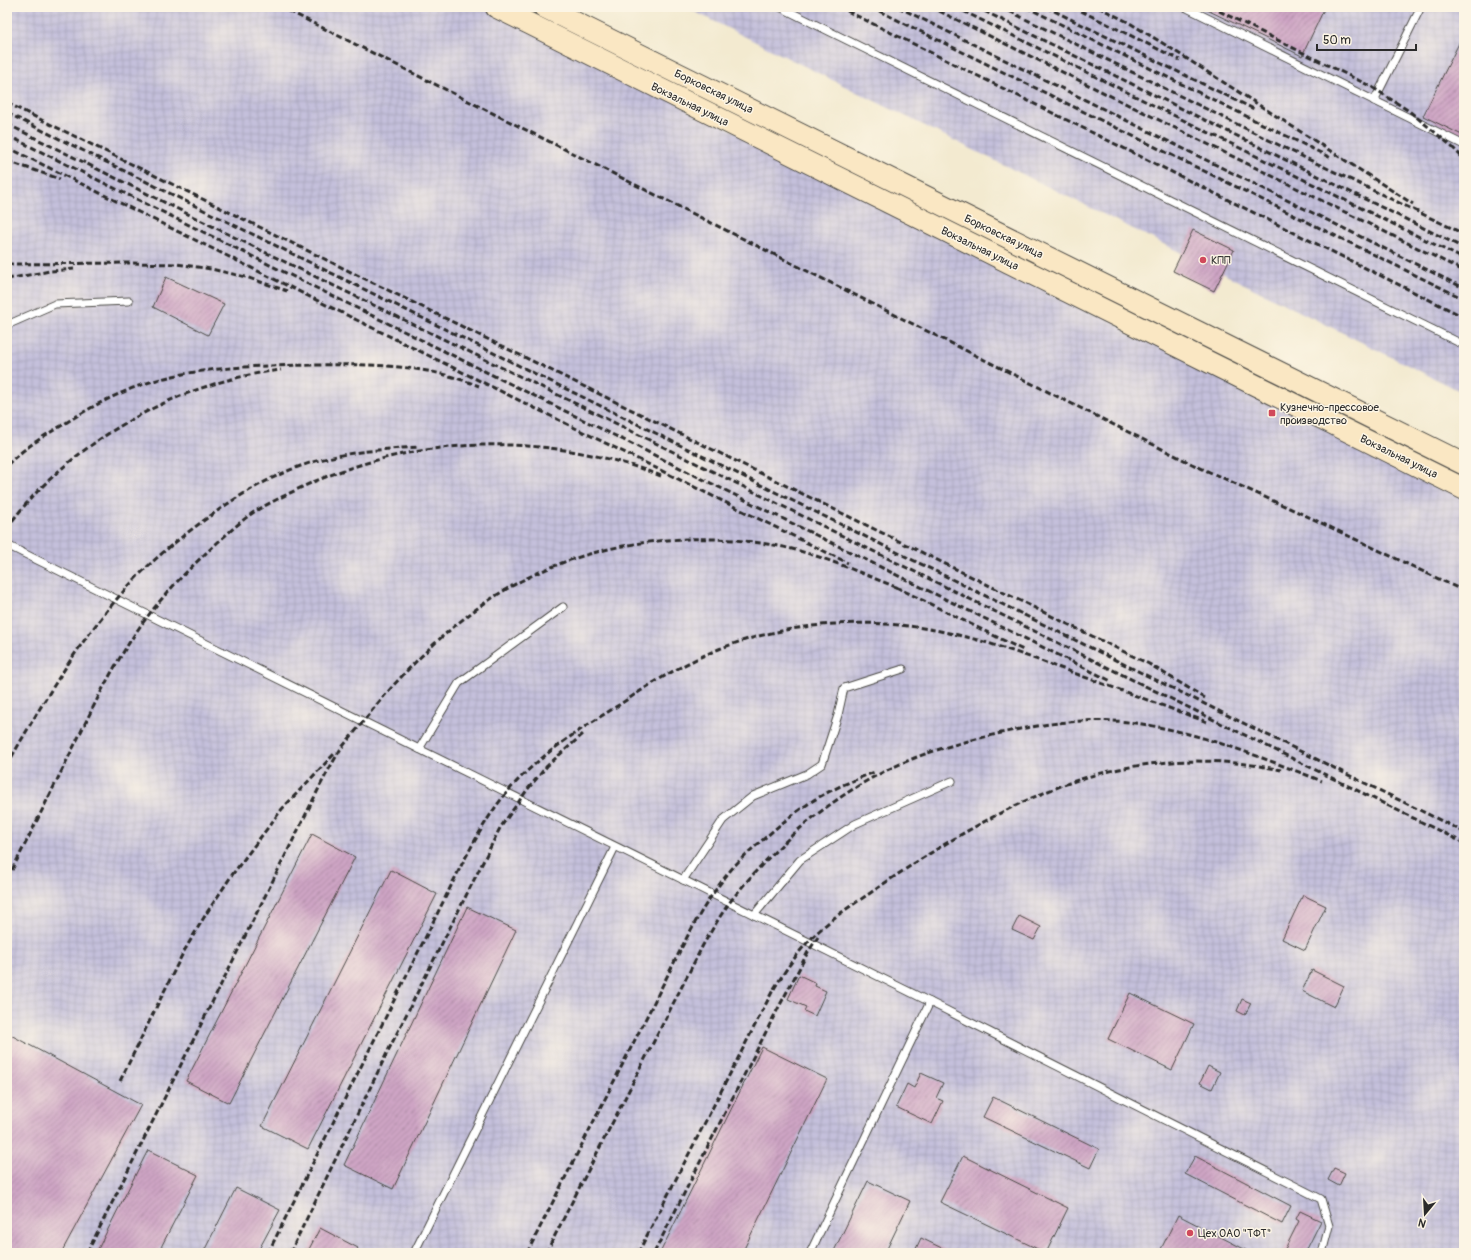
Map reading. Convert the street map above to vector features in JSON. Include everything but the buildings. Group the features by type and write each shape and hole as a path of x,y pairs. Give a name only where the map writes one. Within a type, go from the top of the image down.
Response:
{"main road":[{"name":"Вокзальная улица","path":"496,7 1464,489"},
{"name":"Борковская улица","path":"544,7 1464,464"}],"lane":[{"path":"780,7 1464,345"},
{"path":"1185,7 1464,145"},
{"path":"1374,101 1421,7"},
{"path":"7,325 56,304 129,301"},
{"path":"7,545 930,1002 1321,1199 1329,1226 1322,1253"},
{"path":"419,749 459,683 564,607"},
{"path":"683,880 723,820 753,796 807,774 822,764 838,715 844,688 903,669"},
{"path":"754,915 800,860 855,824 952,781"},
{"path":"414,1253 615,847"},
{"path":"810,1253 930,1002"}],"shaded area":[{"path":"7,7 486,7 1464,495 1464,1253 7,1253"},
{"path":"685,7 1464,7 1464,393"}],"railway":[{"path":"281,7 1192,464 1311,518 1464,591"},
{"path":"839,7 1464,317"},
{"path":"871,7 1464,299"},
{"path":"898,7 1464,288"},
{"path":"931,7 1464,271"},
{"path":"955,7 1464,259"},
{"path":"976,7 1464,248"},
{"path":"1001,7 1291,151 1464,234"},
{"path":"1026,7 1331,158"},
{"path":"1046,7 1256,110"},
{"path":"1073,7 1180,60"},
{"path":"1098,7 1128,22 1164,44 1413,204"},
{"path":"1211,7 1372,87 1409,111 1448,143 1464,159"},
{"path":"7,103 1149,664 1205,698"},
{"path":"7,113 1464,832"},
{"path":"7,124 1464,843"},
{"path":"7,135 1111,681"},
{"path":"7,147 848,563"},
{"path":"7,161 60,179"},
{"path":"7,264 177,264 211,269 246,277 287,291"},
{"path":"7,279 50,271 74,269"},
{"path":"7,465 40,439 104,401 150,382 190,373 232,368 273,366 378,365 418,369 438,373 479,386"},
{"path":"7,528 32,498 61,469 93,444 128,422 165,403 203,388 242,377 281,370"},
{"path":"12,870 105,684 139,628 166,594 186,573 244,519 254,512 296,490 339,472 384,458 431,449 477,445 524,446 571,451 617,461 661,476"},
{"path":"7,765 53,687 87,636 106,612 147,567 187,533 251,489 292,469 344,454 419,447"},
{"path":"87,1253 327,772 340,750 378,703 415,663 456,625 500,593 551,567 611,548 673,540 736,540 784,547 835,563 901,589"},
{"path":"896,587 1023,650"},
{"path":"268,1253 462,864 492,812 510,789 538,761 554,748 645,688 669,674 719,649 775,632 833,624 892,624 949,633 992,644 1207,722"},
{"path":"546,1253 703,945 724,911 756,871 795,832 839,798 863,783 912,759 964,742 1015,730 1051,724 1088,721 1124,722 1165,728 1211,740 1322,781"},
{"path":"290,1253 388,1051 500,828 527,790 547,766 583,734"},
{"path":"120,1081 183,953 206,914 232,875 282,809 336,752"},
{"path":"638,1253 772,992 800,951 834,918 932,852 990,818 1020,803 1080,779 1131,767 1196,761 1238,763 1281,770"},
{"path":"527,1253 685,941 704,907 720,884 733,867 745,855 803,807 833,790 875,772"},
{"path":"654,1253 773,1018 808,952 818,937"}],"place":[{"name":"КПП","path":"1203,260"},
{"name":"Кузнечно-прессовое производство","path":"1272,413"},
{"name":"Цех ОАО \"ТФТ\"","path":"1190,1233"}]}
